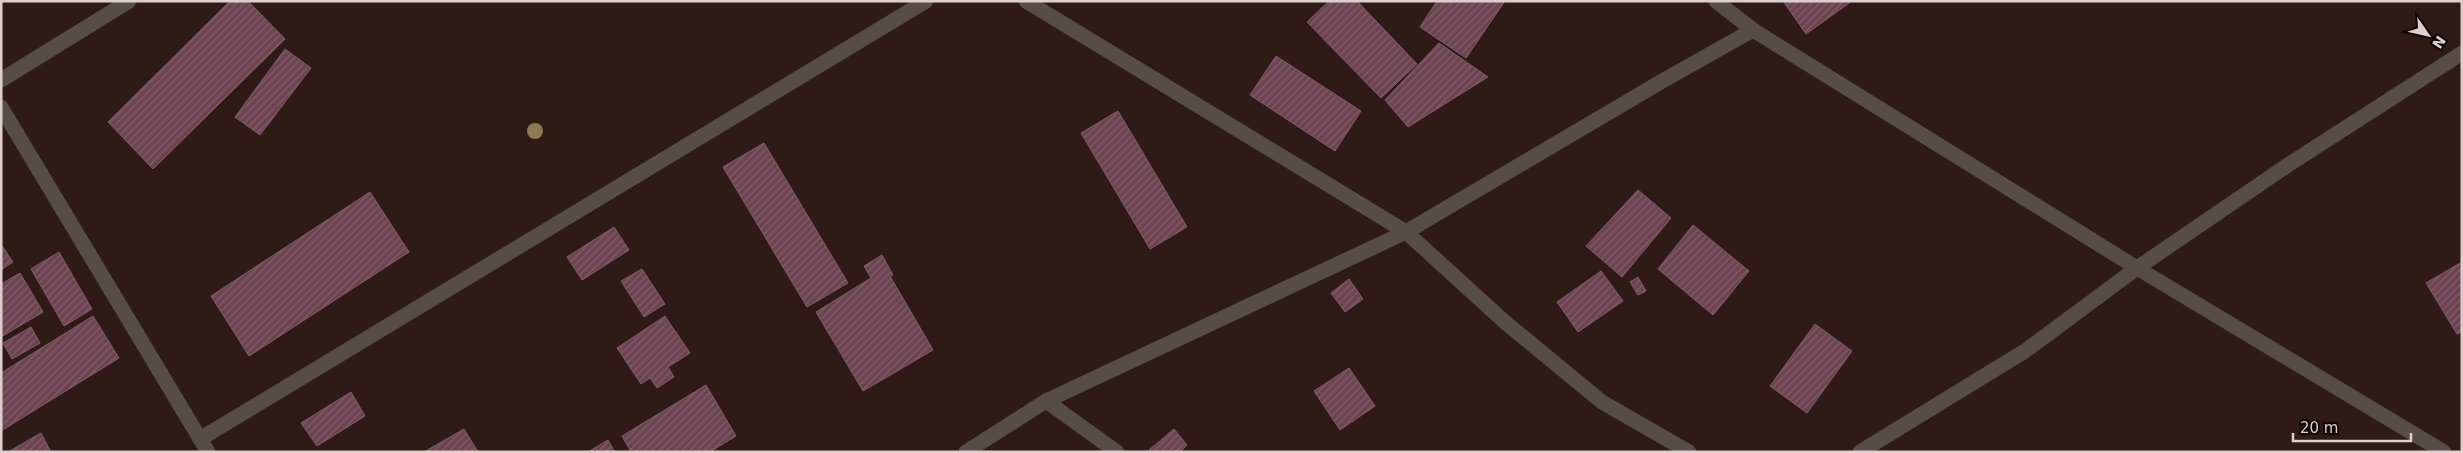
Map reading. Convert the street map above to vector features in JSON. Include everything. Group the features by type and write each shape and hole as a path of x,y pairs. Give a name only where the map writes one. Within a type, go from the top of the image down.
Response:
{"street":[{"path":"1,80 129,1"},
{"path":"1,107 204,445 926,1"},
{"path":"1026,1 1406,232 1506,323 1602,402 1689,452"},
{"path":"1716,1 1753,30 2137,268 2444,452"},
{"path":"966,452 1046,401 1406,232 1617,107 1753,30"},
{"path":"1860,452 2025,352 2137,268 2288,165 2462,53"},
{"path":"1046,401 1117,452"}],"building":[{"path":"230,1 248,1 285,39 153,169 108,122"},
{"path":"1329,1 1357,1 1417,64 1381,98 1307,22"},
{"path":"1437,1 1505,1 1466,58 1420,27"},
{"path":"1783,1 1852,1 1806,34"},
{"path":"1439,43 1488,77 1408,127 1385,100"},
{"path":"285,49 311,68 260,135 235,117"},
{"path":"1276,56 1361,111 1335,151 1250,95"},
{"path":"1118,111 1187,227 1150,249 1081,133"},
{"path":"764,143 848,283 807,307 723,167"},
{"path":"1638,190 1671,218 1622,277 1586,246"},
{"path":"370,192 409,252 249,356 211,296"},
{"path":"1693,225 1749,271 1713,315 1658,269"},
{"path":"614,227 629,250 582,280 567,257"},
{"path":"1,244 13,262 1,270"},
{"path":"59,252 92,309 64,326 31,269"},
{"path":"882,255 893,275 890,276 933,350 863,391 816,312 871,278 864,266"},
{"path":"2462,262 2462,332 2457,334 2426,283"},
{"path":"642,269 665,304 644,317 621,281"},
{"path":"1601,271 1623,301 1578,332 1557,302"},
{"path":"20,273 43,312 1,337 1,284"},
{"path":"1638,277 1646,291 1638,295 1630,282"},
{"path":"1349,279 1363,299 1345,312 1331,293"},
{"path":"93,316 119,358 1,431 1,373"},
{"path":"665,316 690,353 668,367 674,377 657,388 650,378 641,384 617,348"},
{"path":"1815,324 1852,351 1807,413 1770,386"},
{"path":"31,327 40,343 12,359 3,343"},
{"path":"1349,368 1375,406 1340,430 1314,391"},
{"path":"706,385 736,436 710,452 631,452 622,436"},
{"path":"351,392 365,416 317,446 301,423"},
{"path":"464,429 478,452 424,452"},
{"path":"1174,429 1187,445 1180,452 1150,452 1149,450"},
{"path":"41,433 51,452 8,452"},
{"path":"608,440 615,452 588,452"}]}
